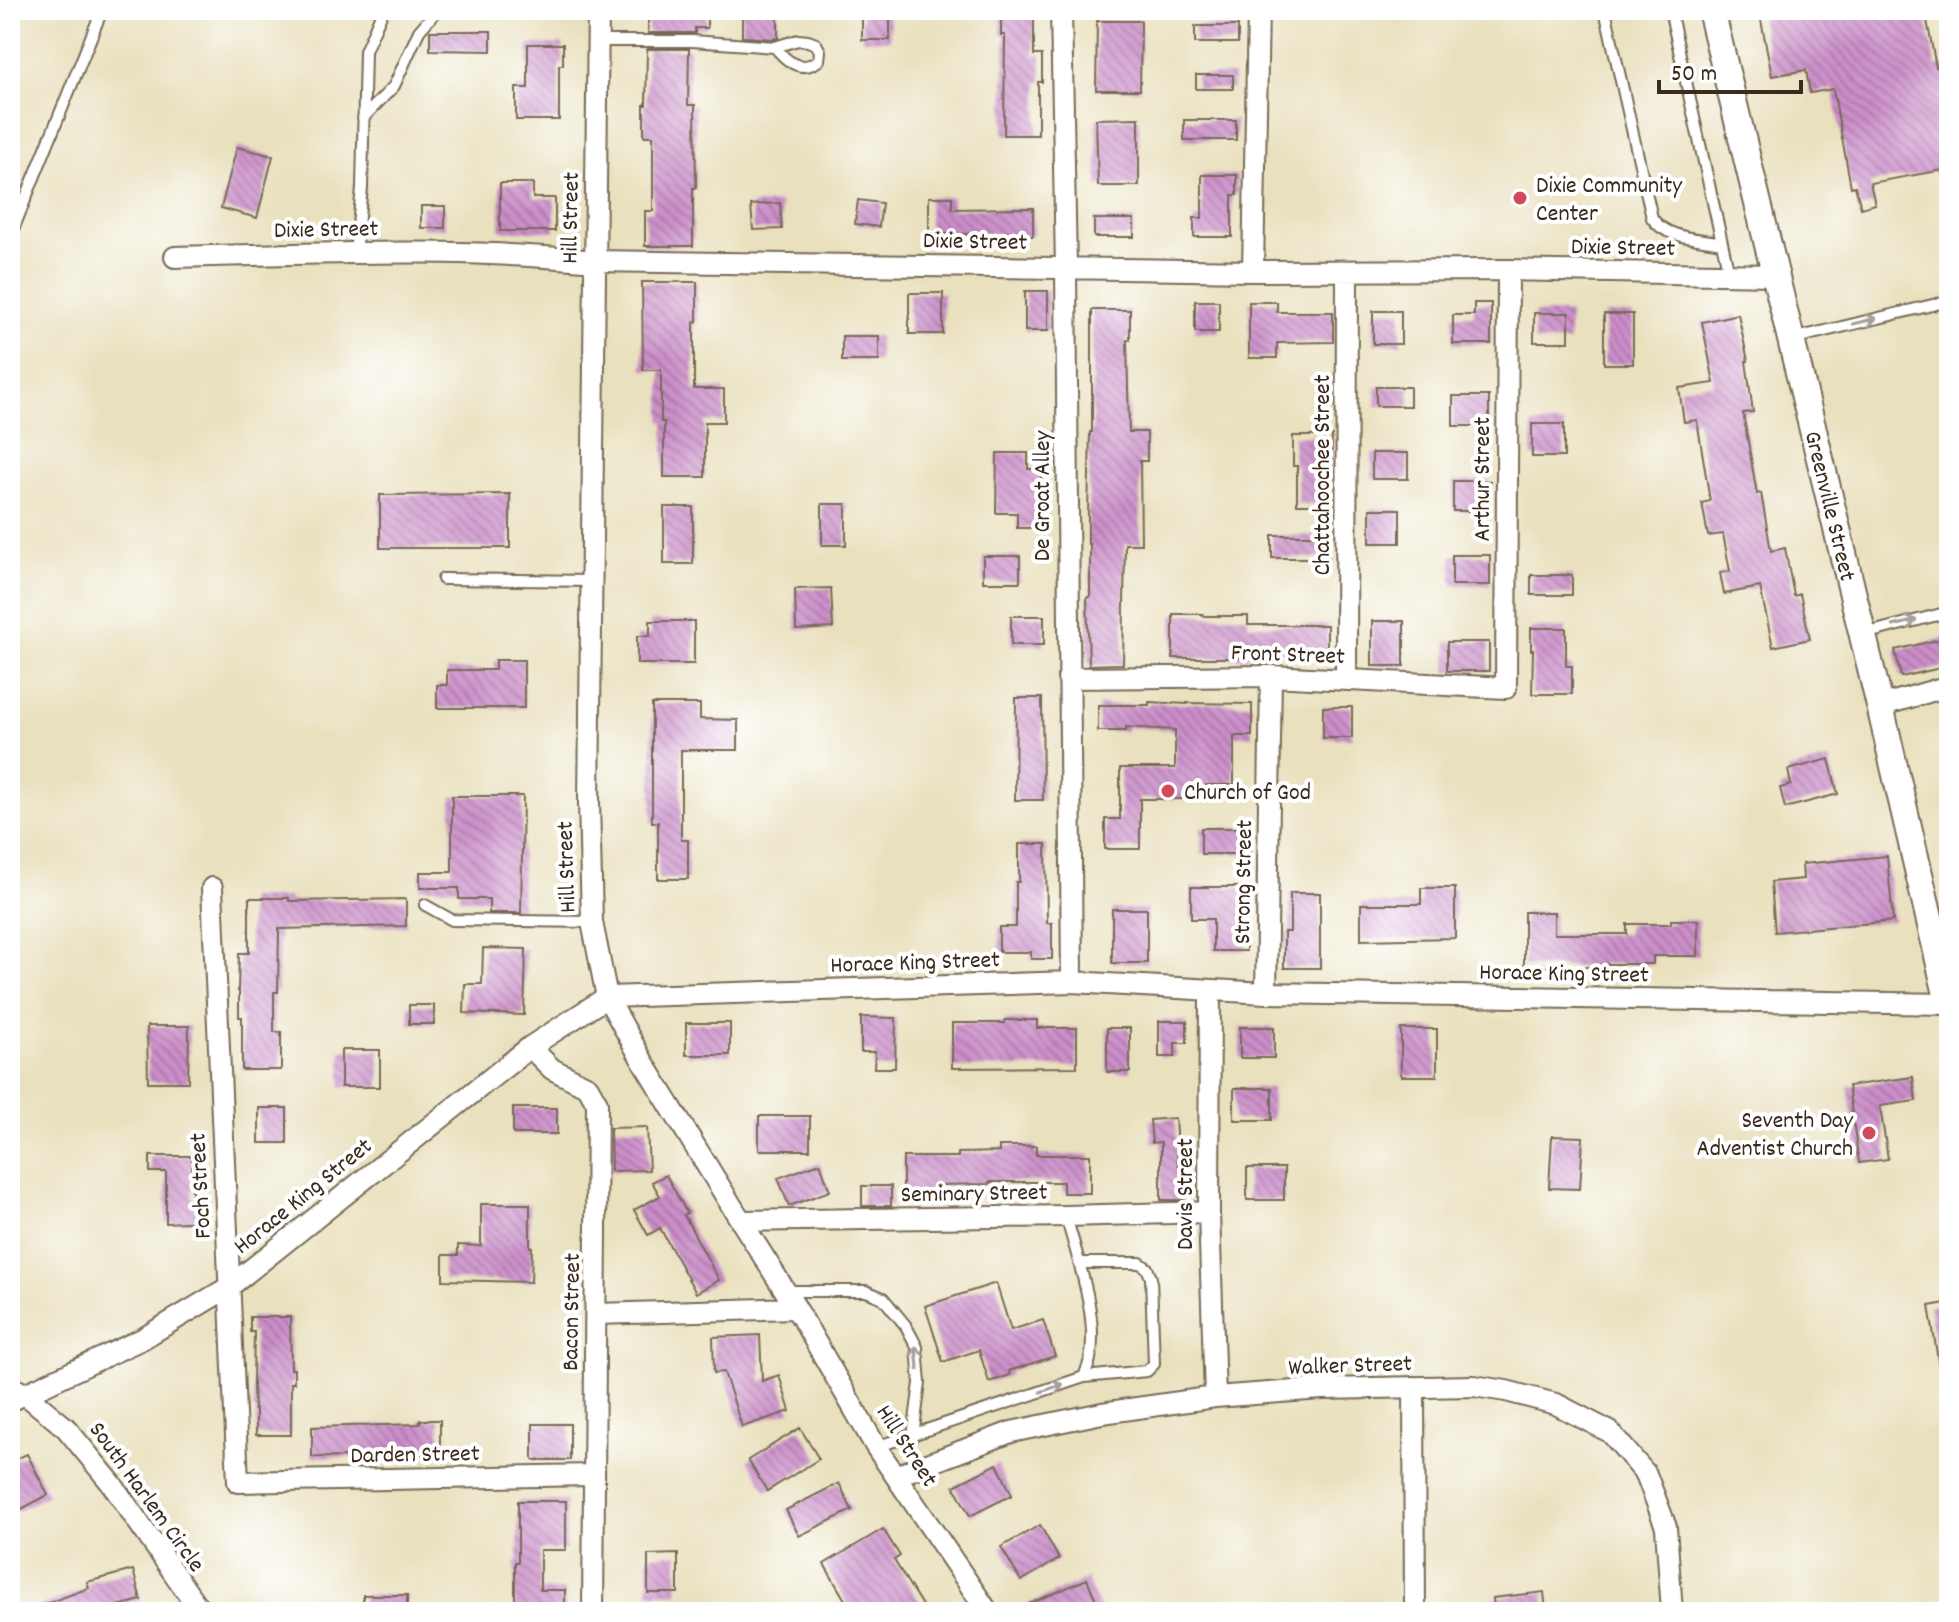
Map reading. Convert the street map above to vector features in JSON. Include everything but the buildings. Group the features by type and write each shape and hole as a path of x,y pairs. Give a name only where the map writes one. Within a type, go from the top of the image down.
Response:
{"street":[{"name":"Hill Street","path":"598,10 589,802 592,922 607,997 642,1060 791,1299 876,1447 988,1612"},
{"name":"De Groat Alley","path":"1061,10 1072,982"},
{"path":"1253,271 1258,10"},
{"name":"Greenville Street","path":"1711,10 1949,1004"},
{"name":"Dixie Street","path":"175,257 355,253 538,255 595,261 1774,275"},
{"name":"Arthur Street","path":"1506,688 1508,270"},
{"name":"Chattahoochee Street","path":"1346,680 1347,271"},
{"name":"Front Street","path":"1068,678 1271,676 1506,688"},
{"name":"Strong Street","path":"1266,993 1271,676"},
{"path":"1880,706 1949,686"},
{"name":"Foch Street","path":"212,888 238,1482"},
{"name":"Horace King Street","path":"15,1394 142,1339 229,1287 530,1047 607,997 1072,982 1266,993 1949,1004"},
{"name":"Davis Street","path":"1210,991 1209,1212 1215,1397"},
{"name":"Bacon Street","path":"530,1047 552,1069 588,1087 597,1103 593,1612"},
{"name":"Seminary Street","path":"741,1221 1209,1212"},
{"path":"596,1314 791,1299"},
{"name":"Walker Street","path":"896,1476 1011,1432 1102,1413 1215,1397 1322,1389 1414,1387 1474,1386 1506,1391 1556,1404 1610,1432 1646,1474 1666,1527 1672,1612"},
{"path":"1414,1387 1415,1612"},
{"name":"South Harlem Circle","path":"15,1394 66,1428 111,1483 201,1612"},
{"name":"Darden Street","path":"238,1482 593,1475"}],"lane":[{"path":"10,237 102,10"},
{"path":"355,253 362,188 365,51 383,10"},
{"path":"363,118 394,86 419,31 437,10"},
{"path":"1605,10 1652,218 1658,227 1668,233 1722,243"},
{"path":"1670,10 1729,274"},
{"path":"597,41 692,41 775,47"},
{"path":"1790,340 1949,301"},
{"path":"443,579 591,581"},
{"path":"1862,634 1949,612"},
{"path":"425,905 452,920 592,922"},
{"path":"1066,1216 1085,1285 1093,1332 1090,1360 1084,1377"},
{"path":"876,1447 1084,1377 1147,1371 1154,1364 1151,1278 1147,1268 1140,1263 1079,1263"},
{"path":"791,1299 866,1291 883,1298 906,1326 917,1347 920,1383 913,1436"}],"place":[{"name":"Dixie Community Center","path":"1520,198"},
{"name":"Church of God","path":"1168,791"},
{"name":"Seventh Day Adventist Church","path":"1869,1133"}]}
